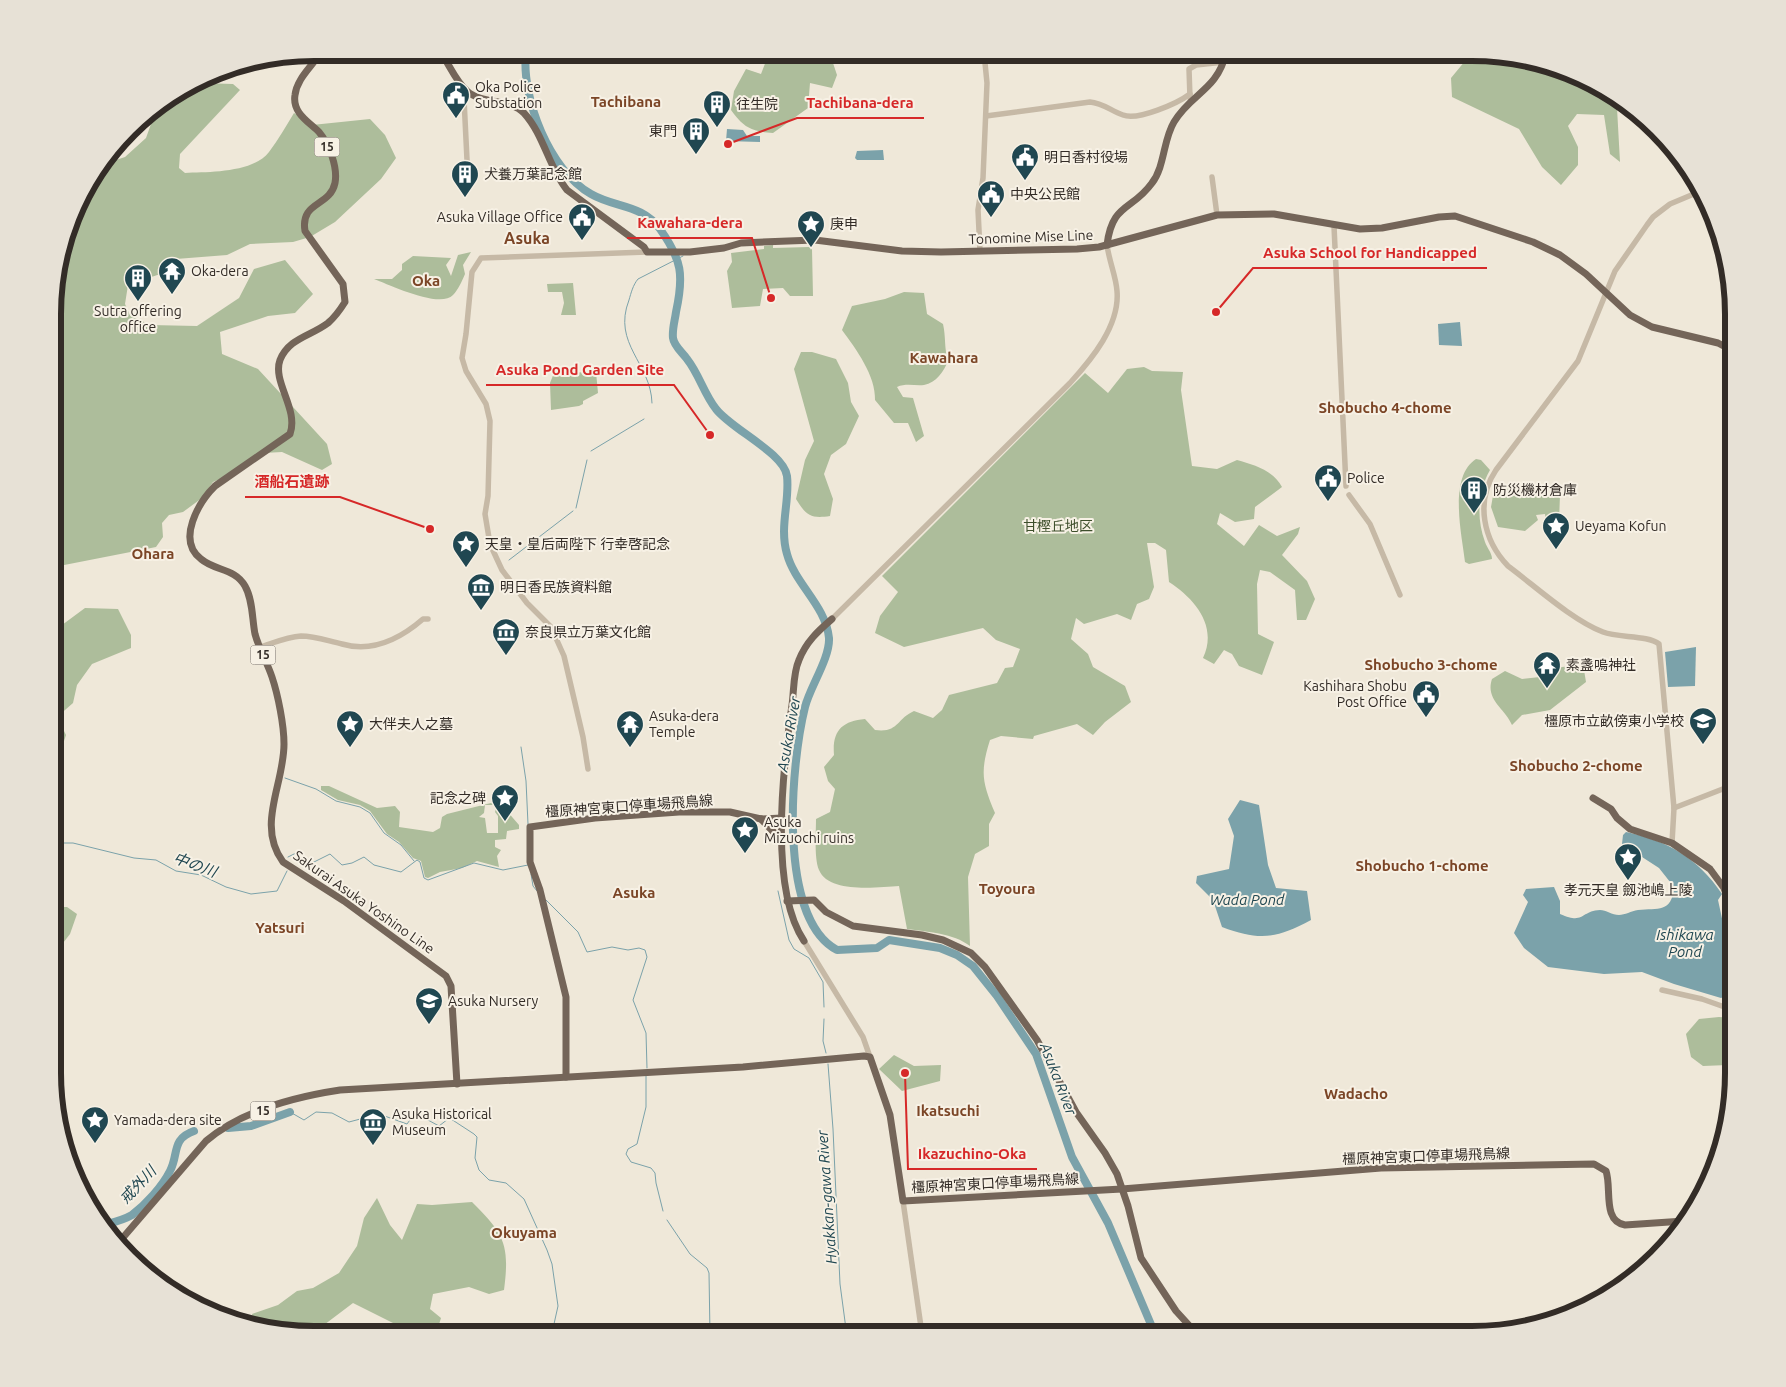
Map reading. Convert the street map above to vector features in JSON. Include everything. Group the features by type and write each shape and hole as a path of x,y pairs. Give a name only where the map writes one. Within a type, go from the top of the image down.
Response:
{"main road":[{"name":"Sakurai Asuka Yoshino Line","path":"314,61 298,85 295,95 298,111 320,133 328,148 336,176 331,194 306,214 305,231 343,284 345,302 327,323 293,342 281,358 279,365 281,379 293,418 290,434 215,486 202,503 190,529 190,542 201,560 233,573 246,588 260,647 272,678 284,744 270,829 276,850 283,862 344,901 446,976 451,986 457,1084"},
{"path":"447,61 466,91 480,99 512,106 522,111 529,120 559,180 568,190 644,247 647,252"},
{"path":"1107,245 1114,218 1154,182 1173,122 1215,80 1224,62"},
{"name":"Tonomine Mise Line","path":"647,252 706,251 741,243 788,240 815,240 902,251 1077,248 1107,245 1217,215 1274,214 1334,226 1372,229 1439,217 1464,218 1546,247 1579,268 1630,315 1652,327 1718,343 1725,346"},
{"path":"804,941 794,925 787,901 783,842 782,818 790,717 798,662 809,640 832,619"},
{"path":"1593,798 1611,809 1617,818 1630,829 1672,843 1702,863 1717,877 1725,891"},
{"name":"橿原神宮東口停車場飛鳥線","path":"566,1077 566,997 540,890 530,862 530,827 595,818 678,812 739,812 761,819 782,818"},
{"path":"761,819 783,842"},
{"path":"787,901 814,900 826,912 852,926 922,935 950,943 971,953 996,980 1037,1040 1076,1112 1105,1153 1122,1189 1141,1258 1176,1311 1190,1326"},
{"path":"457,1084 870,1057"},
{"name":"橿原神宮東口停車場飛鳥線","path":"870,1057 890,1114 904,1201 1122,1189 1381,1168 1594,1164 1606,1171 1611,1215 1618,1223 1625,1225 1676,1222"},
{"name":"15","path":"123,1238 206,1141 221,1128 239,1119 317,1093 340,1090 457,1084"}],"street":[{"path":"980,251 978,210 983,178 986,116 984,61"},
{"path":"1190,103 1189,69 1196,65 1224,62"},
{"path":"466,91 464,100 468,180"},
{"path":"986,116 1090,102 1104,105 1121,115 1133,116 1180,102 1190,94"},
{"path":"1212,177 1217,215"},
{"path":"1672,843 1674,808 1659,644 1653,641 1603,632 1578,618 1508,566 1490,543 1485,524 1485,497 1492,476 1578,361 1619,265 1653,217 1670,204 1694,194"},
{"path":"1334,226 1346,486"},
{"path":"832,619 1070,383 1094,354 1112,323 1117,306 1117,286 1107,245"},
{"path":"588,769 564,656 551,627 527,603 502,570 490,544 486,514 490,421 486,404 466,370 462,358 472,272 481,258 647,252"},
{"path":"1349,495 1370,524 1400,595"},
{"path":"260,647 300,636 320,638 355,647 373,646 398,637 422,619 428,619"},
{"path":"1674,808 1725,788"},
{"path":"804,941 863,1037 870,1057"},
{"path":"1662,990 1702,999 1725,1007"},
{"path":"904,1201 921,1326"}],"green space":[{"path":"766,61 832,61 837,75 832,88 810,83 808,108 773,133 749,128 731,110 734,91 746,69 761,74"},
{"path":"1465,61 1505,63 1537,70 1584,87 1618,108 1620,162 1610,154 1604,115 1577,114 1568,126 1578,147 1578,165 1561,185 1542,167 1519,129 1452,97 1451,78"},
{"path":"211,83 233,84 240,90 180,154 179,168 185,173 242,168 262,159 279,138 294,113 312,125 370,119 385,135 396,158 381,179 335,222 310,237 293,242 250,244 227,255 176,259 172,270 128,285 125,304 130,315 150,325 197,326 239,298 254,269 285,260 313,294 295,313 268,316 220,332 222,354 258,369 327,444 332,464 322,470 282,452 264,453 236,472 213,482 202,498 183,512 169,515 162,523 163,537 156,547 61,566 61,314 66,265 81,217 95,188 113,161 125,157 146,138 150,122 160,114 202,87"},
{"path":"773,245 773,248 809,247 812,249 813,296 790,296 783,288 763,289 760,306 732,308 727,271 732,262 731,253 764,249 764,246"},
{"path":"471,252 463,265 465,274 457,291 447,299 427,298 374,279 392,279 402,270 402,264 413,256 451,258 446,265 451,276 458,255"},
{"path":"573,283 576,315 561,315 564,303 562,292 548,292 547,284"},
{"path":"904,292 924,293 927,314 943,324 948,361 942,372 932,382 924,385 897,387 903,397 913,398 924,436 916,442 908,423 894,423 875,400 869,372 842,330 852,306 885,299"},
{"path":"801,352 812,352 836,359 848,383 851,402 859,416 846,444 831,455 824,474 833,499 830,516 818,517 809,515 796,499 805,460 814,441 794,369"},
{"name":"甘樫丘地区","path":"1144,367 1152,371 1183,372 1181,390 1192,466 1217,469 1237,460 1268,472 1278,481 1282,487 1255,507 1254,519 1235,522 1220,513 1217,524 1244,546 1259,525 1277,536 1300,527 1298,534 1282,555 1307,581 1315,599 1306,620 1297,620 1295,590 1270,572 1260,570 1257,584 1258,634 1274,642 1262,675 1239,666 1232,654 1224,650 1214,664 1203,658 1208,635 1206,624 1201,614 1179,589 1169,582 1166,550 1155,543 1147,543 1154,587 1149,599 1137,604 1131,620 1117,614 1084,624 1076,618 1071,639 1088,654 1093,667 1125,686 1131,702 1105,722 1093,735 1077,724 1034,736 1033,739 1001,736 990,740 985,761 984,777 987,793 995,813 989,824 989,846 975,854 968,877 970,946 956,938 932,932 907,929 899,886 867,888 843,886 824,878 817,865 816,819 830,812 835,789 828,781 824,767 834,755 837,734 845,725 857,720 865,719 875,730 883,730 893,727 914,711 933,718 942,710 949,695 997,683 1005,668 1013,667 1020,649 996,640 983,628 904,647 875,633 880,616 898,592 882,576 1085,373 1108,393 1127,369"},
{"path":"596,372 598,393 583,401 583,404 579,406 551,410 550,383 554,373"},
{"path":"1476,459 1481,460 1490,470 1483,487 1479,514 1482,533 1492,559 1469,564 1465,562 1460,522 1459,492 1467,467"},
{"path":"1512,488 1545,492 1545,496 1552,492 1560,495 1559,522 1546,523 1545,514 1536,515 1538,520 1525,531 1498,527 1491,507 1494,490"},
{"path":"85,608 118,609 131,635 131,648 92,664 77,685 73,703 61,714 61,625"},
{"path":"1573,666 1584,670 1586,682 1550,710 1522,715 1512,725 1491,693 1492,679 1505,671 1522,679 1540,677 1540,671 1551,668"},
{"path":"61,725 66,735 61,750"},
{"path":"321,786 329,786 377,808 395,806 400,812 399,827 433,832 440,828 442,817 447,814 495,802 501,804 519,825 519,829 507,831 506,839 495,840 495,847 501,850 497,856 499,867 477,861 462,868 440,872 428,878 425,877 421,861 413,858 399,842 387,834 370,811 360,805 338,800 321,790","holes":["485,805 497,805 495,812 498,816 498,833 487,833 485,818 479,817 484,813"]},
{"path":"61,907 67,907 77,914 70,934 61,946"},
{"path":"1725,1017 1725,1065 1703,1066 1691,1057 1686,1034 1699,1019"},
{"path":"894,1055 914,1066 941,1065 940,1081 902,1091 879,1069"},
{"path":"377,1198 390,1225 402,1240 417,1204 432,1205 472,1202 498,1232 502,1241 506,1261 504,1290 489,1294 469,1287 433,1294 430,1309 441,1318 438,1326 396,1326 353,1303 323,1326 281,1324 253,1318 252,1314 278,1305 297,1291 313,1288 339,1273 357,1246 364,1218"}],"water":[{"path":"727,129 743,130 747,136 760,136 760,142 726,141"},
{"path":"883,150 884,160 857,160 855,158 857,151"},
{"path":"1460,322 1462,346 1439,345 1438,324"},
{"path":"1696,647 1695,686 1668,687 1665,652"},
{"name":"Wada Pond","path":"1240,800 1259,805 1268,865 1276,888 1307,891 1311,920 1287,931 1267,936 1247,934 1222,927 1213,900 1196,883 1197,876 1229,869 1234,836 1228,819"},
{"name":"Ishikawa Pond","path":"1626,832 1655,840 1681,853 1703,870 1722,894 1718,900 1725,932 1725,996 1721,998 1642,972 1604,974 1548,967 1524,948 1514,933 1528,902 1523,895 1526,889 1554,887 1560,901 1560,914 1574,918 1600,910 1619,915 1638,910 1663,908 1667,905 1673,895 1674,887 1659,868 1622,844 1623,835"}],"waterway":[{"name":"Asuka River","path":"526,61 528,91 541,132 551,151 563,169 576,183 591,194 645,215 660,229 673,250 679,268 680,288 673,331 675,344 695,371 708,397 723,417 767,450 784,467 788,485 784,524 787,554 791,565 817,605 827,626 829,638 823,663 805,707 800,732 793,800 793,838 797,874 805,906 818,933 837,950 877,948 889,940 940,948 957,955 973,966 997,996 1036,1054 1072,1157 1108,1223 1152,1326"},
{"path":"652,403 646,376 634,353 625,329 625,315 632,289 638,279 683,256"},
{"path":"591,451 644,419"},
{"path":"576,508 587,460"},
{"path":"509,560 573,511"},
{"path":"521,747 526,781 528,824"},
{"path":"285,778 316,789 336,801 360,807 370,813 384,833 401,845 414,861"},
{"name":"中の川","path":"61,843 73,843 134,858 156,860 176,871 201,875 226,887 251,894 277,891 287,871"},
{"path":"288,857 296,853 305,862 310,864 330,854 342,865 352,863 364,857 374,865 401,872 417,860 420,862 424,878 428,880 474,863 503,870 528,865"},
{"path":"531,874 533,886 537,891"},
{"name":"Hyakkan-gawa River","path":"778,891 789,940 794,949 809,958 823,982 824,1007"},
{"path":"546,900 578,932 587,952 612,947 628,950 639,948 645,950 647,957 633,1000 646,1033 647,1068"},
{"name":"Hyakkan-gawa River","path":"824,1019 823,1041 826,1053"},
{"name":"Hyakkan-gawa River","path":"828,1064 840,1284 846,1326"},
{"path":"646,1075 646,1107 637,1144 628,1149 626,1154 631,1162 651,1168 655,1173 663,1211"},
{"path":"290,1112 304,1120 316,1112 332,1113 349,1122 379,1114 407,1124 415,1113 439,1126 448,1119 451,1119 474,1134 477,1137 475,1158 479,1170 489,1180 506,1183 524,1199 547,1250 552,1264 558,1306 553,1326"},
{"name":"戒外川","path":"228,1128 251,1126 290,1112"},
{"name":"戒外川","path":"111,1223 132,1215 158,1189 173,1165 177,1148 182,1138 194,1131"},
{"path":"667,1220 690,1254 707,1268 709,1273 710,1326"}],"place":[{"name":"Oka Police Substation","path":"456,119"},
{"name":"往生院","path":"717,128"},
{"name":"Tachibana-dera","path":"728,144"},
{"name":"東門","path":"696,155"},
{"name":"明日香村役場","path":"1025,181"},
{"name":"犬養万葉記念館","path":"465,198"},
{"name":"中央公民館","path":"991,218"},
{"name":"Asuka Village Office","path":"582,241"},
{"name":"庚申","path":"811,248"},
{"name":"Oka-dera","path":"172,295"},
{"name":"Kawahara-dera","path":"771,298"},
{"name":"Sutra offering office","path":"138,302"},
{"name":"Asuka School for Handicapped","path":"1216,312"},
{"name":"Asuka Pond Garden Site","path":"710,435"},
{"name":"Police","path":"1328,502"},
{"name":"防災機材倉庫","path":"1474,514"},
{"name":"酒船石遺跡","path":"430,529"},
{"name":"Ueyama Kofun","path":"1556,550"},
{"name":"天皇・皇后両陛下 行幸啓記念","path":"466,568"},
{"name":"明日香民族資料館","path":"481,611"},
{"name":"奈良県立万葉文化館","path":"506,656"},
{"name":"素盞嗚神社","path":"1547,689"},
{"name":"Kashihara Shobu Post Office","path":"1426,718"},
{"name":"橿原市立畝傍東小学校","path":"1703,745"},
{"name":"大伴夫人之墓","path":"350,748"},
{"name":"Asuka-dera Temple","path":"630,748"},
{"name":"記念之碑","path":"505,822"},
{"name":"Asuka Mizuochi ruins","path":"745,854"},
{"name":"孝元天皇 劔池嶋上陵","path":"1628,881"},
{"name":"Asuka Nursery","path":"429,1025"},
{"name":"Ikazuchino-Oka","path":"905,1073"},
{"name":"Yamada-dera site","path":"95,1144"},
{"name":"Asuka Historical Museum","path":"373,1146"}],"district":[{"name":"Tachibana","path":"626,102"},
{"name":"Asuka","path":"527,238"},
{"name":"Oka","path":"426,281"},
{"name":"Kawahara","path":"944,358"},
{"name":"Shobucho 4-chome","path":"1385,408"},
{"name":"Ohara","path":"153,554"},
{"name":"Shobucho 3-chome","path":"1431,665"},
{"name":"Shobucho 2-chome","path":"1576,766"},
{"name":"Shobucho 1-chome","path":"1422,866"},
{"name":"Toyoura","path":"1007,889"},
{"name":"Asuka","path":"634,893"},
{"name":"Yatsuri","path":"280,928"},
{"name":"Wadacho","path":"1356,1094"},
{"name":"Ikatsuchi","path":"948,1111"},
{"name":"Okuyama","path":"524,1233"}]}
